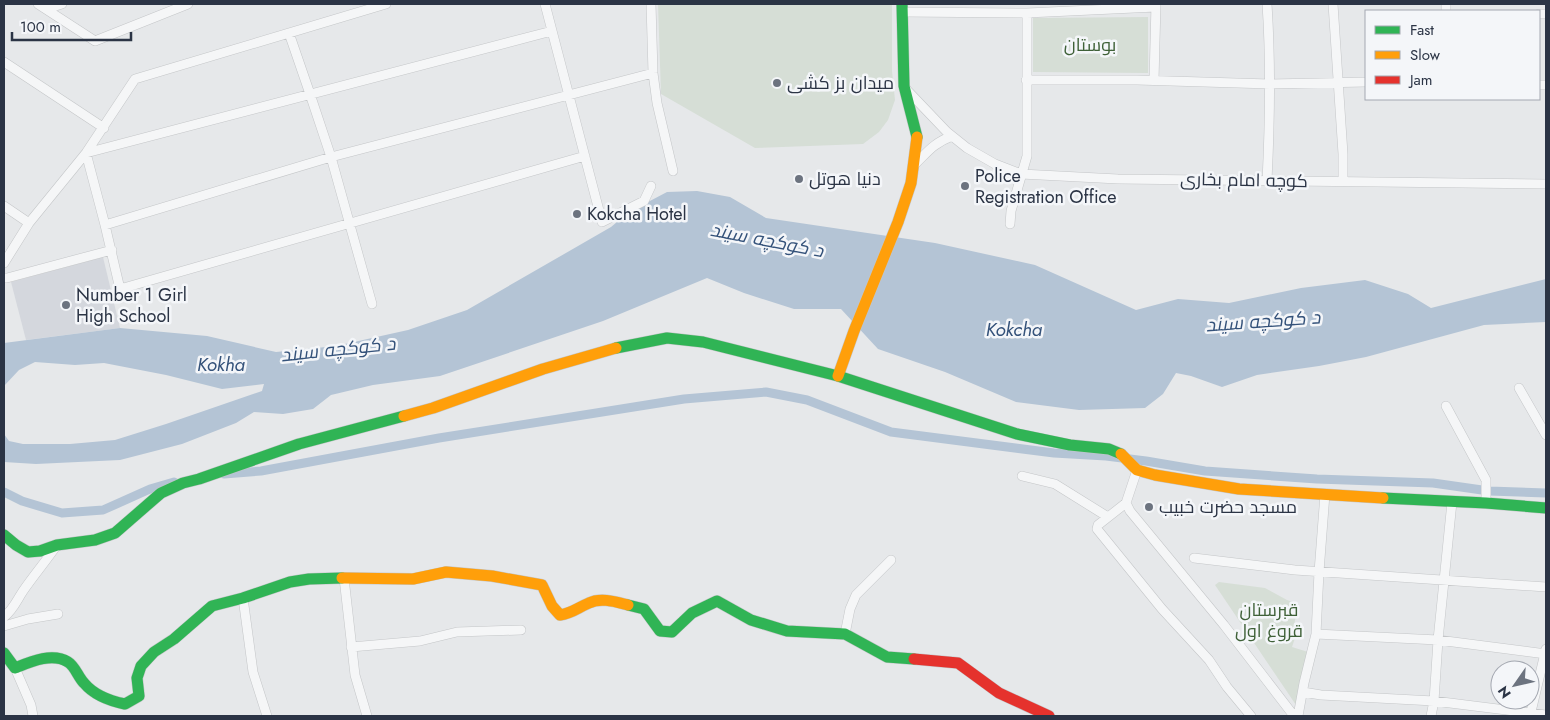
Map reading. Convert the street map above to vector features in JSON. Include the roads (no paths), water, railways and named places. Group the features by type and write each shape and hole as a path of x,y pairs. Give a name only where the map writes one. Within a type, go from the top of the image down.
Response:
{"street":[{"path":"38,4 95,41 188,4"},
{"path":"46,9 62,4"},
{"path":"4,262 29,223 104,128 135,79 386,4"},
{"path":"545,4 602,222 644,201 651,186"},
{"path":"651,4 656,103 674,171"},
{"path":"1267,4 1270,44 1268,180"},
{"path":"1333,4 1343,154 1343,182"},
{"path":"838,376 911,184 917,134 904,86 902,8 1027,13 1156,6 1154,80"},
{"path":"1010,224 1011,211 1027,156 1027,13"},
{"path":"86,153 552,31"},
{"path":"289,33 330,157 372,304"},
{"path":"4,62 104,128"},
{"path":"105,224 330,157 653,73"},
{"path":"1026,80 1154,80 1270,84 1365,82"},
{"name":"کوچه امام بخاری","path":"904,86 966,148 995,164 1021,174 1118,179 1546,184"},
{"path":"913,166 930,147 952,136"},
{"path":"86,153 112,250 120,289 585,156"},
{"path":"4,206 29,223"},
{"path":"4,278 112,250"},
{"path":"4,535 28,552 40,551 57,545 95,540 115,533 130,522 142,508 161,493 183,483 299,444 433,408 543,369 628,345 667,338 703,342 838,376 1017,434 1070,445 1109,450 1122,455 1137,470 1155,475 1238,489 1452,502 1486,499 1546,508"},
{"path":"1519,388 1546,435"},
{"path":"1446,406 1486,480 1486,499"},
{"path":"1137,470 1126,503 1098,525 1097,529 1162,610 1209,660 1251,716"},
{"path":"1022,476 1055,484 1108,517"},
{"path":"1295,716 1303,692 1316,634 1325,494"},
{"path":"1431,716 1452,502"},
{"path":"1126,503 1130,511 1224,625 1295,716"},
{"path":"4,617 10,612 57,545"},
{"path":"1194,558 1294,570 1546,587"},
{"path":"846,634 850,609 856,595 891,560"},
{"path":"14,668 40,659 58,658 69,662 84,684 99,695 110,701 125,704 138,696 137,678 141,666 154,652 174,639 212,606 290,582 309,579 413,579 446,572 492,576 542,585 552,606 560,615 570,614 593,601 609,601 644,609 660,631 672,632 692,613 718,601 751,620 787,631 846,634 887,657 958,663 999,693 1049,716"},
{"path":"344,578 355,675 367,716"},
{"path":"243,598 253,672 268,716"},
{"path":"4,626 28,619 58,614"},
{"path":"351,647 420,641 457,632 521,630"},
{"path":"1316,634 1438,640 1546,652 1530,715"},
{"path":"4,653 14,668 31,705 32,716"},
{"path":"1303,692 1321,695 1434,700 1530,715 1546,715"}],"water":[{"name":"Kokcha","path":"697,191 730,197 766,218 935,243 1035,265 1136,310 1178,299 1229,303 1301,288 1365,280 1408,294 1431,308 1546,279 1546,322 1484,325 1366,357 1257,375 1222,387 1176,373 1163,394 1145,408 1079,410 1016,402 945,372 878,349 841,309 794,309 744,293 707,278 603,321 440,376 373,385 331,395 313,409 283,414 254,412 236,423 182,444 120,460 36,464 4,462 4,434 9,441 23,444 70,444 115,440 262,391 264,384 222,389 166,375 104,363 75,365 35,362 19,370 4,386 4,343 120,328 207,336 276,352 336,346 408,330 467,310 611,227 629,212 667,192"}],"waterway":[{"path":"224,474 261,471 439,438 684,399 766,392 807,400 891,432 1054,453 1106,456 1205,471 1317,479 1433,483 1489,491 1546,493"},
{"path":"4,492 22,501 62,513 103,510 150,489 174,482"}],"place":[{"name":"میدان بز کشی","path":"777,83"},
{"name":"دنیا هوتل","path":"799,179"},
{"name":"Police Registration Office","path":"965,186"},
{"name":"Kokcha Hotel","path":"577,214"},
{"name":"Number 1 Girl High School","path":"66,305"},
{"name":"مسجد حضرت خبیب","path":"1149,507"}],"park label":[{"name":"بوستان","path":"1090,45"},
{"name":"قبرستان قروغ اول","path":"1269,620"}],"water label":[{"name":"د کوکچه سیند","path":"767,240"},
{"name":"د کوکچه سیند","path":"1263,321"},
{"name":"د کوکچه سیند","path":"338,349"},
{"name":"Kokha","path":"221,364"}]}
